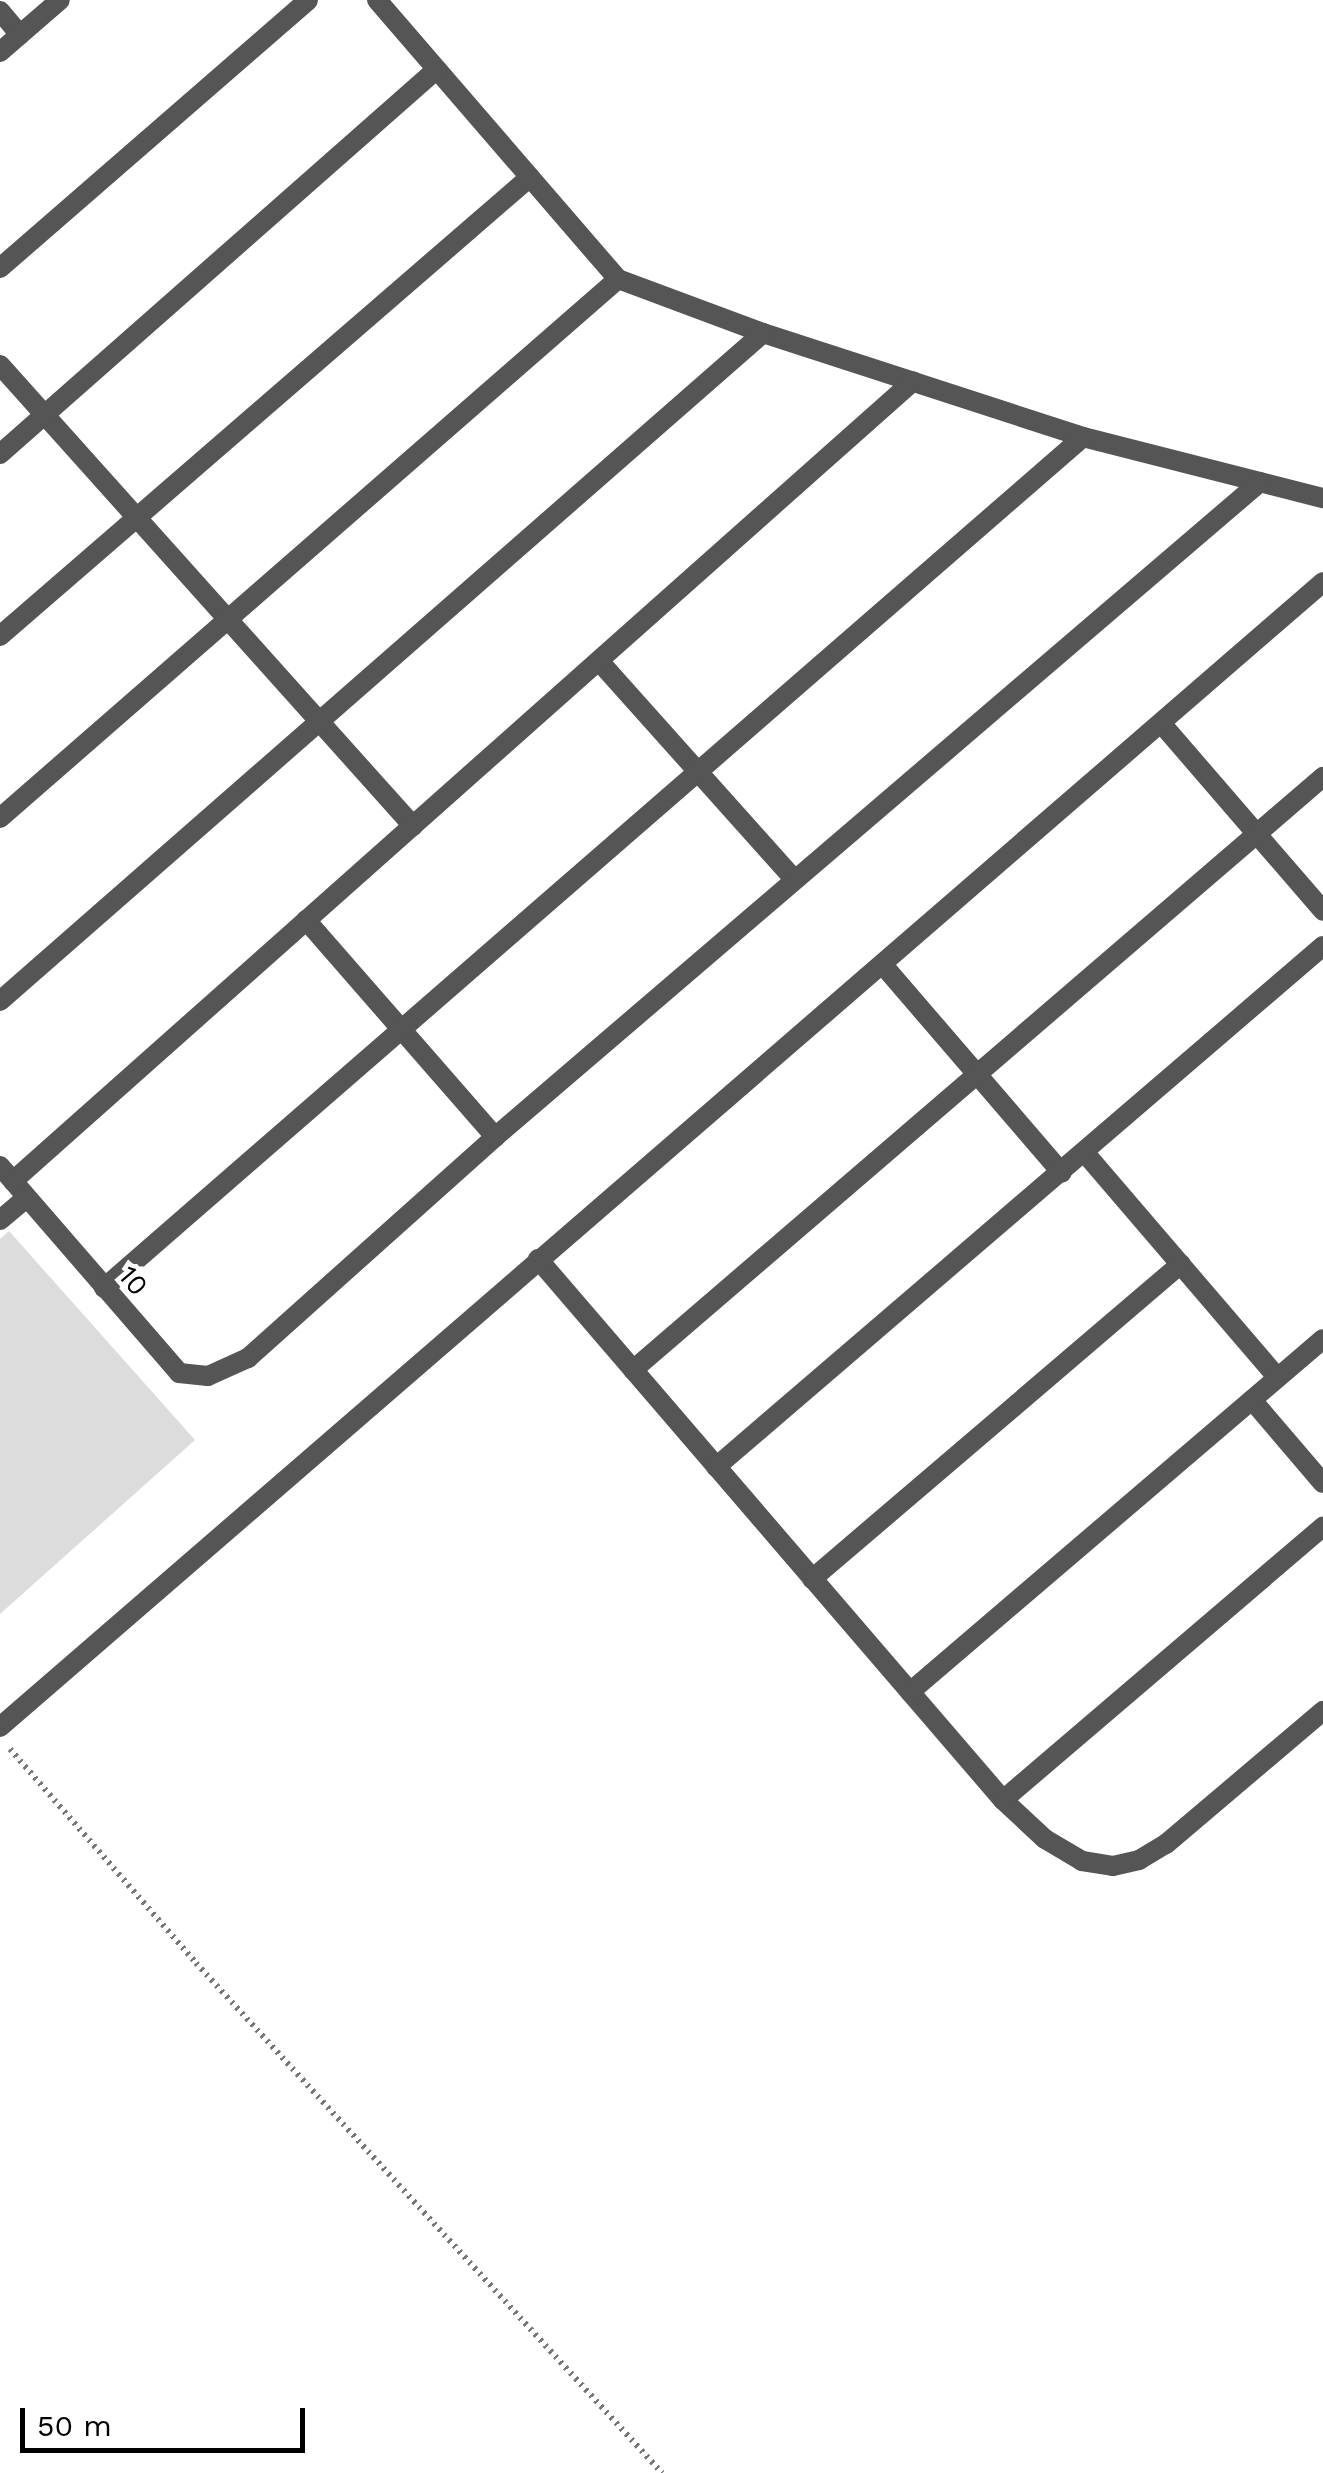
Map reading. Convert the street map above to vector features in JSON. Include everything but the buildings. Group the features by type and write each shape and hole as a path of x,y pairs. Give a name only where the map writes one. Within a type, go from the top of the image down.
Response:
{"street":[{"path":"0,52 60,0"},
{"path":"0,268 308,0"},
{"path":"376,0 618,280 763,334 1083,437 1323,498"},
{"path":"0,12 20,35"},
{"path":"0,454 437,69"},
{"path":"0,636 530,177"},
{"path":"0,818 618,280"},
{"path":"0,1000 763,334"},
{"path":"0,366 413,826"},
{"path":"0,1220 13,1182 912,381"},
{"path":"104,1288 1083,437"},
{"path":"306,920 494,1137 1260,482"},
{"path":"0,1727 1323,582"},
{"path":"599,661 794,879"},
{"path":"1161,723 1323,911"},
{"path":"634,1370 1323,777"},
{"path":"716,1468 1319,957"},
{"path":"883,964 1062,1173"},
{"name":"10","path":"13,1182 179,1373 208,1376 248,1358 494,1137"},
{"path":"1085,1153 1278,1378"},
{"path":"538,1259 1003,1800 1046,1839 1082,1861 1113,1866 1139,1860 1166,1844 1323,1711"},
{"path":"812,1579 1180,1264"},
{"path":"910,1692 1323,1339"},
{"path":"1252,1400 1323,1483"},
{"path":"1003,1800 1323,1527"}],"path":[{"path":"0,1738 209,1977 662,2473"}],"shaded area":[{"path":"9,1231 195,1440 0,1614 0,1239"}]}
